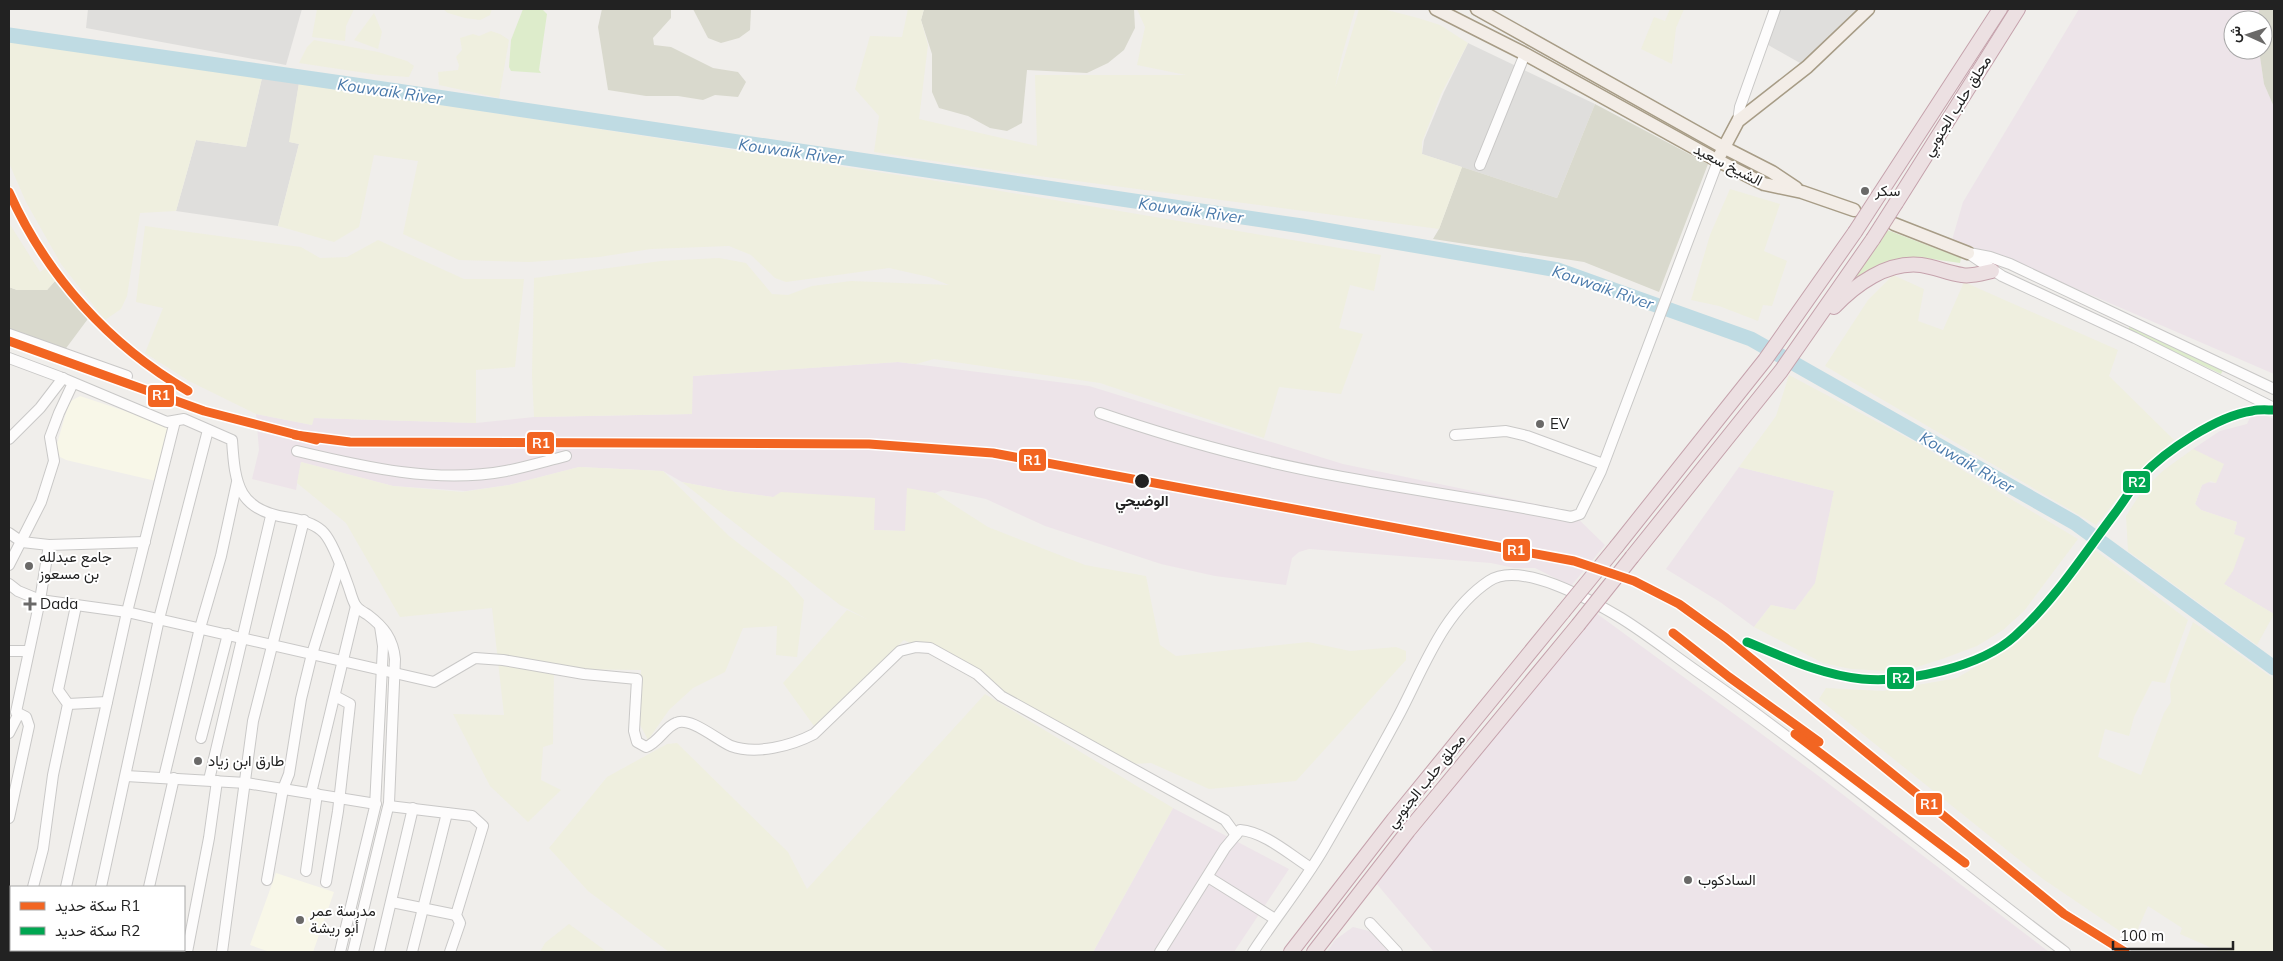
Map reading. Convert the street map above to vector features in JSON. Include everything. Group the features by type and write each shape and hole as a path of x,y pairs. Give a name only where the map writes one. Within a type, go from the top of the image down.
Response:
{"highway":[{"name":"محلق حلب الجنوبي","path":"1292,952 1394,819 1617,546 1765,360 1855,232 2000,9"},
{"name":"محلق حلب الجنوبي","path":"1801,343 1873,239 2018,9"},
{"path":"1314,952 1408,831 1578,625 1781,371 1801,343 1850,290 1873,276 1897,266 1919,265 1962,276 1992,271"}],"main road":[{"name":"الشيخ سعيد","path":"1436,9 1525,54 1718,161 1764,184 1802,192"},
{"name":"الشيخ سعيد","path":"1477,9 1723,147 1772,172 1802,192"},
{"path":"1718,161 1723,147 1738,121 1807,67 1868,9"},
{"path":"1802,192 1854,210"},
{"path":"1894,224 1968,253"}],"street":[{"path":"1738,121 1740,106 1775,9"},
{"path":"1480,165 1525,54"},
{"path":"1100,412 1146,429 1246,456 1366,481 1572,517 1580,514 1604,464 1718,161"},
{"path":"1968,253 1992,271 2144,342 2274,408"},
{"path":"1968,253 1990,257 2010,264 2274,389"},
{"path":"9,334 127,376"},
{"path":"9,358 63,378 167,422 184,419 232,440 239,489 255,506 271,516 304,520 324,532 340,564 356,606 388,633 392,643 395,673 389,806 353,952"},
{"path":"9,439 40,408 63,378"},
{"path":"9,565 44,494 54,461 50,437 73,383"},
{"path":"66,886 128,612 175,421"},
{"path":"101,886 159,619 208,430"},
{"path":"1455,435 1506,430 1604,464"},
{"path":"297,452 409,473 461,476 505,471 566,456"},
{"path":"149,886 169,777 200,628 221,556 237,482"},
{"path":"187,952 209,838 213,780 271,516"},
{"path":"222,952 253,721 304,520"},
{"path":"9,533 22,542 49,545 145,542"},
{"path":"9,733 18,715 14,692 28,652 40,600 49,545"},
{"path":"267,880 283,789 289,774 301,700 312,654 340,564"},
{"path":"1253,952 1322,852 1394,723 1433,648 1461,604 1488,582 1502,574 1522,575 1558,586 1620,618 1816,758 1978,887 2066,952"},
{"path":"9,584 18,591 40,600 128,612 434,682 475,658 503,660 584,674 637,679 634,731 637,742 646,747 654,744 675,723 688,721 732,746 755,750 797,743 814,734 900,651 916,647 930,648 977,674 1001,696 1225,820 1236,835"},
{"path":"33,886 43,849 53,775 68,704 58,690 76,606"},
{"path":"306,871 314,794 334,696 356,606"},
{"path":"340,952 376,804 384,646 378,623"},
{"path":"201,738 228,634"},
{"path":"9,651 28,652"},
{"path":"326,882 340,798 350,704 334,696"},
{"path":"68,704 107,702"},
{"path":"9,818 12,787 29,726 26,717 18,715"},
{"path":"126,776 169,777 246,783 376,804"},
{"path":"389,806 472,816 483,826 456,915 460,923 450,952"},
{"path":"379,952 413,808"},
{"path":"412,952 446,813"},
{"path":"370,830 383,832"},
{"path":"1160,952 1225,848 1240,830 1250,831 1311,868"},
{"path":"1208,877 1275,919"},
{"path":"392,902 456,915"},
{"path":"1370,923 1397,952"}],"shaded area":[{"path":"88,9 302,9 286,65 86,28"},
{"path":"602,9 671,9 671,18 653,38 654,45 671,47 713,68 738,72 746,82 738,97 715,95 703,100 678,96 646,96 608,90 598,27"},
{"path":"693,9 751,9 750,30 739,38 721,43 708,38"},
{"path":"924,9 1134,9 1135,28 1124,50 1108,63 1087,73 1027,70 1022,123 1007,131 990,128 968,116 939,108 932,92 932,54 921,20"},
{"path":"1774,9 1868,9 1807,67 1763,42"},
{"path":"2079,9 2259,9 2223,10 2223,60 2260,60 2264,84 2274,107 2274,374 2008,259 1952,240 1963,202"},
{"path":"2274,9 2274,107 2264,84 2260,60 2273,60 2273,10 2259,10"},
{"path":"1468,43 1595,104 1557,198 1422,154 1424,140 1444,92"},
{"path":"262,78 299,83 290,142 299,144 278,226 176,211 196,140 246,147"},
{"path":"1595,104 1708,164 1659,292 1584,262 1433,239 1439,229 1462,167 1557,198"},
{"path":"56,280 90,316 64,351 9,331 9,287 17,290 47,290"},
{"path":"898,362 1089,386 1343,464 1570,511 1605,545 1571,586 1535,568 1514,568 1491,563 1309,549 1299,552 1292,558 1286,585 1215,576 1161,564 1045,526 986,499 943,490 935,493 907,489 906,531 873,530 875,498 773,497 682,482 663,471 579,467 509,485 466,491 393,486 301,462 296,490 252,479 259,450 256,414 312,425 313,418 476,423 534,417 692,414 692,376"},
{"path":"80,396 155,421 169,429 156,481 60,457 56,447 68,406 71,401"},
{"path":"2253,411 2274,419 2274,614 2209,575 2234,534 2237,522 2201,510 2195,504 2202,485 2206,482 2216,483 2193,449 2220,431 2247,424"},
{"path":"1739,467 1834,491 1816,583 1795,610 1771,605 1754,627 1720,602 1666,569"},
{"path":"1596,613 1812,771 2049,952 1434,952 1376,883"},
{"path":"1173,808 1289,869 1234,952 1093,952"},
{"path":"276,873 334,892 313,952 270,952 250,945"},
{"path":"1353,927 1369,931 1386,940 1396,952 1327,952 1335,940"}],"green space":[{"path":"317,9 354,9 346,26 345,41 312,37"},
{"path":"443,9 492,9 490,15 480,20 448,13"},
{"path":"523,9 542,9 547,14 539,70 541,73 511,71 509,67 511,40"},
{"path":"908,9 924,9 921,20 928,45 919,119 1037,146 1035,75 1186,75 1137,65 1145,27 1137,9 1355,10 1335,88 1359,9 1383,9 1418,18 1440,25 1468,43 1441,94 1422,142 1422,154 1462,167 1439,229 994,170 874,152 879,116 855,89 870,36 902,37"},
{"path":"1670,9 1684,9 1676,28 1672,64 1641,49 1654,17 1665,21"},
{"path":"374,13 382,32 378,49 354,40"},
{"path":"491,31 509,40 499,98 439,85 438,72 458,70 459,65 456,57 462,50 460,38 473,34 479,36"},
{"path":"9,39 262,78 246,147 196,140 176,211 140,213 127,296 121,309 105,320 61,264 26,202 9,163"},
{"path":"314,40 378,52 407,61 414,66 409,77 379,75 299,63 307,47"},
{"path":"299,83 989,189 1381,255 1374,291 1350,285 1339,328 1363,334 1341,394 1279,387 1264,438 1100,383 934,359 916,364 898,362 693,376 692,414 534,417 532,375 534,278 661,261 719,258 746,263 772,294 788,295 812,286 851,281 949,285 929,277 889,268 786,282 775,278 751,255 729,246 651,249 599,257 530,262 459,260 403,234 418,161 374,155 359,227 334,242 278,226 299,144 289,142"},
{"path":"1730,189 1780,204 1764,251 1787,261 1772,306 1763,305 1758,321 1719,306 1691,300 1710,235"},
{"path":"9,223 40,272 46,268 56,280 47,290 17,290 9,287"},
{"path":"145,226 301,247 320,258 347,257 378,240 464,279 524,279 515,367 476,370 476,423 314,418 312,425 256,414 189,381 145,353 163,308 136,302"},
{"path":"1887,230 1961,258 1960,263 1925,258 1909,259 1846,286"},
{"path":"1893,275 1924,289 1918,321 1943,330 1964,282 2118,350 2109,376 2174,440 2143,467 2096,525 1825,366 1868,300"},
{"path":"2131,323 2224,368 2221,374 2128,330"},
{"path":"1789,375 1917,443 2078,539 2024,611 2003,630 1977,646 1917,667 1887,671 1851,669 1823,663 1754,627 1771,605 1795,610 1815,583 1834,491 1739,467 1776,416"},
{"path":"2193,449 2224,464 2216,483 2211,481 2202,485 2195,504 2201,510 2237,522 2234,534 2245,538 2233,571 2224,584 2274,614 2257,645 2128,551 2126,516 2142,491 2164,470"},
{"path":"301,462 393,486 462,492 509,485 579,467 663,471 729,536 788,581 804,600 797,657 776,655 777,626 743,628 725,672 693,688 669,710 648,740 639,723 641,670 554,669 553,744 543,747 541,780 561,790 528,822 490,786 453,714 504,715 492,608 400,617 346,523 297,483"},
{"path":"682,482 773,497 781,492 875,498 874,530 905,531 907,488 935,493 988,527 1085,565 1146,576 1160,645 1176,656 1308,642 1350,651 1396,647 1406,651 1406,660 1296,781 1209,789 1151,763 1133,764 904,640 814,726 783,683 847,610 867,619 840,605"},
{"path":"2094,549 2188,620 2165,683 2152,681 2134,717 2129,736 2105,729 2098,757 2141,775 2164,713 2171,702 2170,684 2193,622 2274,679 2274,952 2221,952 2180,934 2182,928 2148,906 2133,940 2043,879 1819,699 1826,688 1883,691 1957,678 2014,644 2063,591"},
{"path":"985,694 1173,808 1093,952 669,952 588,891 549,848 607,777 667,744 677,743 788,852 807,889"},
{"path":"569,924 607,952 540,952 545,943"}],"waterway":[{"name":"Kouwaik River","path":"9,35 1302,226 1558,270 1751,339 2075,523 2274,668"}],"rail line":[{"name":"R1","path":"9,192 41,252 83,305 106,330 132,352 159,373 188,391"},
{"name":"R1","path":"9,341 204,411 316,440"},
{"name":"R2","path":"1747,642 1832,674 1862,679 1880,680 1943,671 1983,656 2001,647 2015,636 2043,608 2068,577 2138,480 2152,466 2192,436 2223,420 2255,410 2274,410"},
{"name":"R1","path":"295,435 350,442 869,444 993,453 1574,561 1634,581 1679,604 1726,638 2064,914 2125,952"},
{"name":"R1","path":"1673,633 1729,677 1819,742"},
{"name":"R1","path":"1795,734 1965,863"}],"place":[{"name":"سكر","path":"1865,191"},
{"name":"EV","path":"1540,424"},
{"name":"الوضيحي","path":"1142,481"},
{"name":"جامع عبدلله بن مسعوز","path":"29,566"},
{"name":"Dada","path":"30,604"},
{"name":"طارق ابن زياد","path":"198,761"},
{"name":"السادكوب","path":"1688,880"},
{"name":"مدرسة عمر أبو ريشة","path":"300,920"}]}
